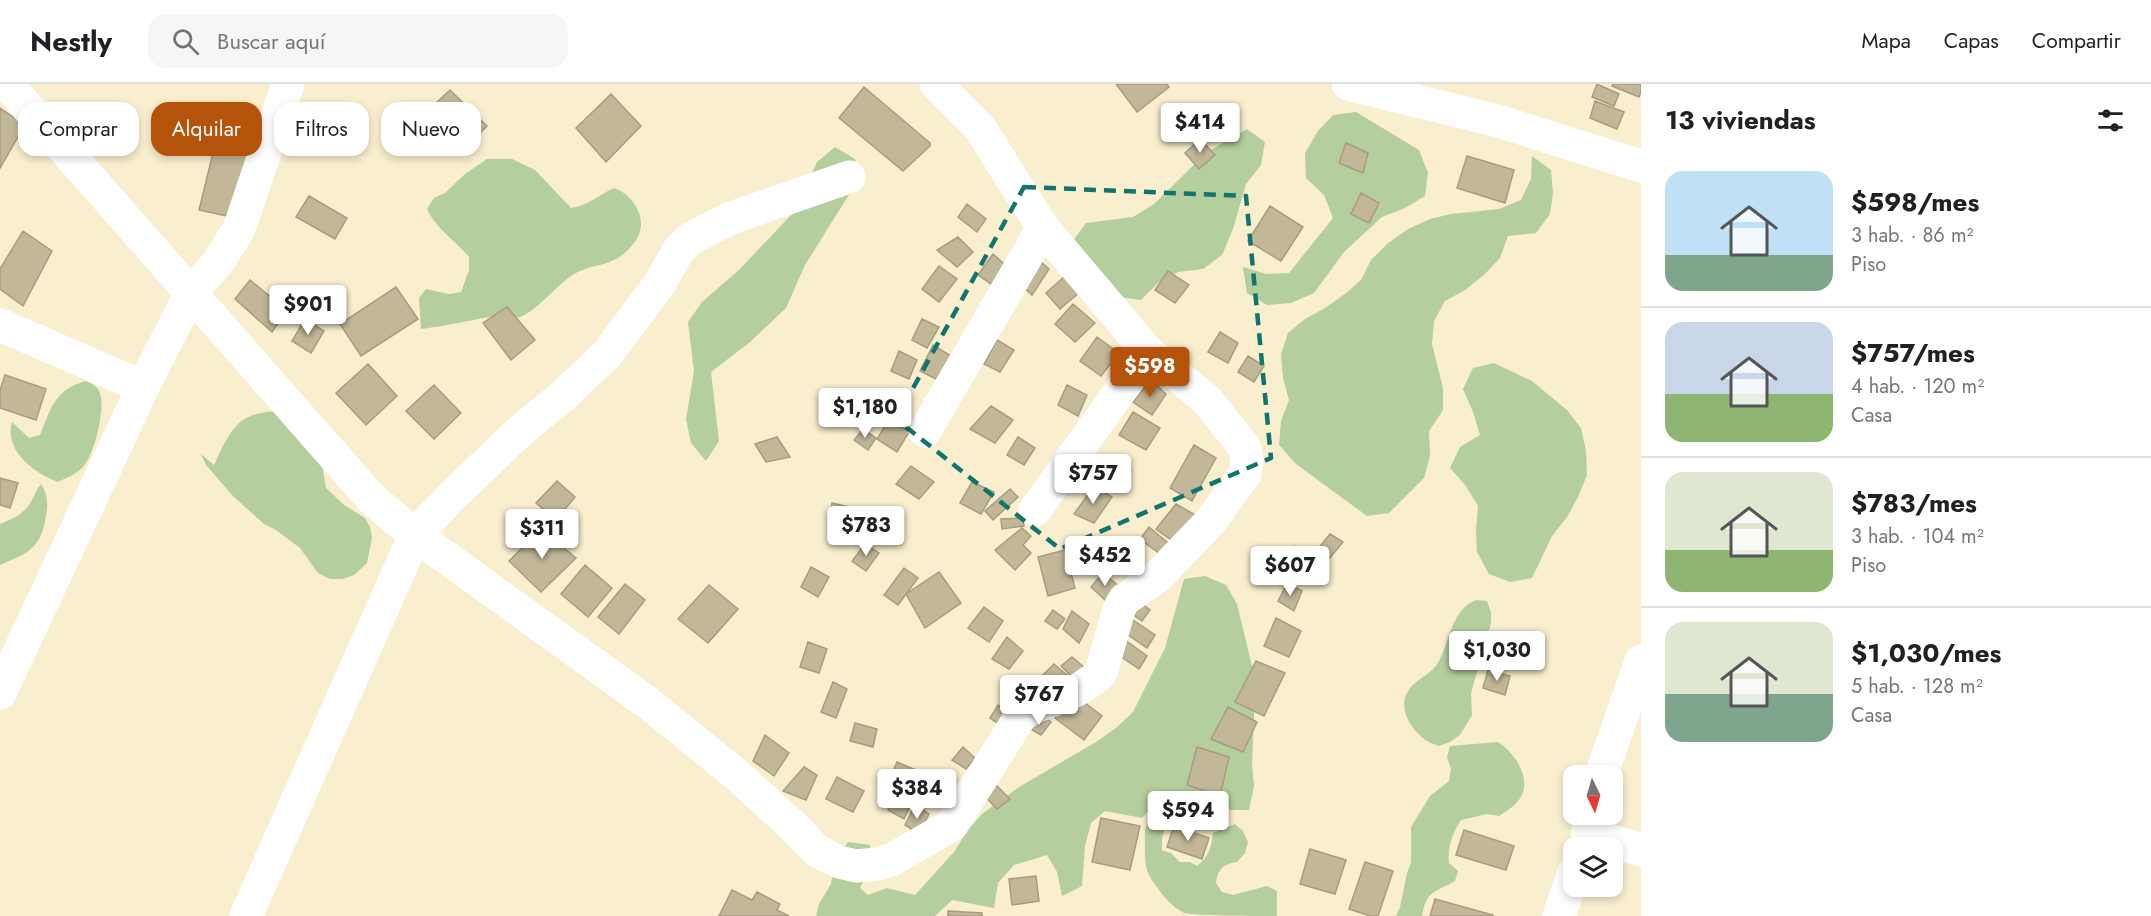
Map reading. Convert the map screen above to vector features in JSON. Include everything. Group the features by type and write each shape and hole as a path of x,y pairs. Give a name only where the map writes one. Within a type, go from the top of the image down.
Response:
{"street":[{"path":"7,84 371,498 415,535 657,711 737,775 817,851 839,862 856,866 891,860 952,825 1020,717 1029,709 1064,696 1094,680 1101,673 1119,609 1124,600 1158,576 1203,530 1245,474 1247,461 1245,448 1207,400 1148,352 1043,228 980,128 936,84"},
{"path":"3,677 191,293 218,262 239,229 288,84"},
{"path":"1348,84 1498,121 1641,166"},
{"path":"246,916 415,535 519,432 607,354 660,283 678,251 690,239 731,218 849,177"},
{"path":"925,431 1043,228"},
{"path":"0,325 143,387"},
{"path":"1035,510 1148,352"},
{"path":"1605,765 1641,662"},
{"path":"1587,832 1641,850"},
{"path":"1559,916 1565,897"}],"highlighted area":[{"path":"1024,187 1246,196 1271,458 1060,549 896,419"}],"green space":[{"path":"1356,112 1419,150 1428,173 1425,196 1405,208 1382,217 1344,252 1314,293 1291,303 1267,305 1247,293 1243,267 1266,274 1289,273 1333,218 1324,195 1306,178 1305,153 1318,131 1333,115"},
{"path":"1247,129 1265,142 1261,165 1246,184 1233,229 1222,255 1203,269 1178,272 1158,283 1141,300 1111,296 1072,242 1086,223 1133,217 1154,204 1206,153"},
{"path":"835,147 855,159 857,182 805,265 786,308 750,342 711,372 719,441 706,461 691,443 686,419 694,371 688,322 702,302 739,270 793,213 817,162"},
{"path":"1532,156 1551,170 1553,193 1550,214 1536,233 1508,236 1500,258 1484,275 1465,290 1445,301 1434,321 1432,344 1443,388 1443,410 1429,431 1430,456 1424,478 1389,513 1367,516 1296,464 1279,445 1281,421 1289,400 1283,378 1281,354 1288,333 1305,319 1345,294 1361,280 1371,260 1387,244 1408,229 1430,219 1451,214 1499,209 1521,200 1531,179"},
{"path":"487,159 512,159 535,170 571,208 588,203 614,188 630,198 637,209 641,221 640,232 634,243 618,258 571,276 538,306 524,315 517,318 489,317 421,329 419,298 426,289 449,294 461,292 469,270 469,257 441,229 427,209 434,198 445,193 465,174"},
{"path":"1494,363 1532,381 1567,410 1581,428 1586,451 1587,475 1578,497 1567,517 1552,536 1532,578 1510,582 1489,574 1477,552 1478,506 1466,486 1450,468 1460,447 1480,435 1463,389 1473,368"},
{"path":"86,381 96,387 100,394 102,404 97,434 82,468 58,482 40,473 23,460 12,442 12,422 29,438 40,435 51,408 61,394"},
{"path":"281,411 320,453 326,488 344,505 365,518 370,527 372,538 367,563 354,575 343,579 330,579 318,573 300,548 264,524 234,497 206,465 201,454 214,465 225,442 237,425 254,415"},
{"path":"41,484 47,503 41,536 26,553 0,565 0,524 23,512"},
{"path":"1205,576 1226,585 1237,604 1253,670 1255,695 1252,764 1254,786 1249,810 1225,810 1200,803 1175,816 1152,807 1142,818 1105,811 1091,823 1085,846 1082,886 1062,896 1057,872 1047,855 1014,865 998,883 994,908 952,900 935,916 816,916 819,904 831,884 835,861 848,842 870,845 871,867 860,888 868,895 887,888 915,895 954,852 967,831 982,814 1019,787 1116,728 1133,712 1165,648 1184,579"},
{"path":"1476,600 1487,601 1491,612 1491,623 1471,693 1472,715 1460,735 1439,746 1425,739 1412,727 1405,714 1405,699 1412,686 1436,665 1462,610"},
{"path":"1498,742 1514,757 1524,777 1523,792 1519,800 1499,816 1487,814 1461,820 1453,835 1449,851 1449,863 1458,871 1455,881 1432,893 1426,902 1422,916 1396,916 1411,863 1411,827 1430,796 1449,781 1451,769 1447,757 1450,746"},
{"path":"1158,813 1168,817 1162,838 1162,850 1171,853 1180,862 1190,862 1197,866 1209,852 1213,833 1235,824 1243,831 1248,842 1245,853 1237,862 1222,868 1216,883 1222,892 1233,895 1267,886 1277,891 1277,916 1192,914 1184,913 1172,905 1151,879 1146,864 1146,826"}],"building":[{"path":"1116,84 1167,84 1169,87 1137,112"},
{"path":"1597,84 1619,94 1614,106 1592,97"},
{"path":"1613,84 1641,84 1641,92 1639,97 1612,86"},
{"path":"864,87 930,143 930,146 903,171 839,118"},
{"path":"450,90 462,102 437,102"},
{"path":"611,94 641,126 606,162 576,128"},
{"path":"1595,101 1624,112 1617,129 1590,118"},
{"path":"0,108 18,120 18,137 0,168"},
{"path":"481,120 487,126 481,132"},
{"path":"1200,139 1215,155 1199,169 1185,153"},
{"path":"1346,143 1368,153 1363,173 1339,163"},
{"path":"212,156 250,156 232,217 199,210"},
{"path":"1467,156 1514,170 1505,203 1457,188"},
{"path":"1361,193 1379,203 1369,223 1351,214"},
{"path":"309,196 347,218 335,239 296,217"},
{"path":"967,204 986,219 977,232 958,217"},
{"path":"1270,206 1303,227 1281,261 1248,241"},
{"path":"23,231 52,251 23,306 0,289 0,269"},
{"path":"958,237 973,252 957,267 937,250"},
{"path":"993,254 1010,269 997,288 978,275"},
{"path":"1035,257 1049,269 1032,295 1016,280"},
{"path":"939,266 957,279 939,302 922,289"},
{"path":"1168,271 1189,285 1175,303 1155,290"},
{"path":"1065,276 1080,292 1060,309 1046,293"},
{"path":"250,280 287,311 272,332 235,299"},
{"path":"396,287 418,319 361,356 340,324"},
{"path":"1073,304 1095,323 1075,342 1055,324"},
{"path":"507,307 535,340 511,360 483,323"},
{"path":"305,319 324,331 311,353 292,341"},
{"path":"922,319 939,327 927,348 912,340"},
{"path":"1220,332 1238,343 1228,363 1208,352"},
{"path":"1097,337 1119,353 1101,376 1080,361"},
{"path":"997,340 1014,350 1000,372 984,364"},
{"path":"933,345 954,358 940,381 920,371"},
{"path":"899,351 917,360 909,379 891,371"},
{"path":"1248,356 1264,366 1254,382 1238,372"},
{"path":"368,364 397,396 366,425 336,393"},
{"path":"5,375 46,389 36,420 0,408 0,390"},
{"path":"1151,380 1166,394 1152,415 1133,402"},
{"path":"434,385 461,413 434,439 406,411"},
{"path":"1067,385 1087,395 1078,416 1058,405"},
{"path":"991,406 1013,420 995,443 970,429"},
{"path":"1133,412 1160,428 1146,450 1119,435"},
{"path":"889,419 909,432 897,452 877,439"},
{"path":"863,429 876,438 868,450 854,440"},
{"path":"777,437 790,457 766,462 755,444"},
{"path":"1018,437 1035,448 1024,465 1007,455"},
{"path":"1194,445 1216,458 1192,501 1170,488"},
{"path":"1110,456 1131,472 1116,493 1096,476"},
{"path":"911,466 934,482 919,499 896,484"},
{"path":"0,478 18,483 10,508 0,505"},
{"path":"557,481 575,497 556,520 536,503"},
{"path":"972,482 994,492 981,514 960,503"},
{"path":"1094,486 1112,497 1094,523 1074,514"},
{"path":"1010,489 1018,497 993,520 985,511"},
{"path":"832,503 854,508 850,526 830,521"},
{"path":"1176,504 1197,516 1178,545 1156,529"},
{"path":"1023,518 1024,526 1002,529 1001,519"},
{"path":"1149,527 1173,547 1164,557 1140,539"},
{"path":"1022,528 1031,536 1023,545 1031,553 1015,570 995,550"},
{"path":"541,529 576,558 541,592 509,561"},
{"path":"1330,534 1343,542 1329,559 1317,550"},
{"path":"1088,543 1104,555 1097,565 1080,551"},
{"path":"865,544 879,553 866,571 852,561"},
{"path":"1294,546 1328,569 1319,583 1285,562"},
{"path":"1065,550 1075,588 1048,596 1038,557"},
{"path":"585,565 612,588 588,617 561,594"},
{"path":"811,567 829,577 818,597 801,587"},
{"path":"904,568 918,578 898,605 884,595"},
{"path":"939,572 961,603 925,628 906,594"},
{"path":"1103,573 1119,586 1106,601 1091,587"},
{"path":"625,584 645,600 619,634 598,617"},
{"path":"1287,584 1302,591 1294,611 1278,601"},
{"path":"709,585 738,609 708,643 678,619"},
{"path":"1133,597 1150,610 1142,621 1125,609"},
{"path":"984,607 1003,621 989,642 968,628"},
{"path":"1053,610 1065,619 1057,629 1045,621"},
{"path":"1072,611 1089,624 1079,643 1063,629"},
{"path":"1130,618 1155,635 1147,648 1121,630"},
{"path":"1276,618 1301,631 1289,657 1264,646"},
{"path":"1007,637 1023,651 1009,669 992,659"},
{"path":"1125,640 1147,656 1139,669 1117,654"},
{"path":"808,642 827,649 819,673 800,667"},
{"path":"1072,657 1084,667 1073,678 1061,666"},
{"path":"1256,661 1285,673 1264,716 1235,702"},
{"path":"1054,664 1068,676 1058,688 1043,675"},
{"path":"1488,670 1510,676 1505,695 1483,688"},
{"path":"833,682 847,689 836,718 821,712"},
{"path":"1014,684 1028,694 1017,711 1002,699"},
{"path":"1076,696 1102,716 1084,740 1055,718"},
{"path":"998,705 1011,714 1003,727 990,718"},
{"path":"1228,707 1257,722 1243,752 1211,739"},
{"path":"1047,719 1051,722 1041,735 1025,726"},
{"path":"855,723 877,729 873,747 850,741"},
{"path":"765,735 789,753 774,776 753,761"},
{"path":"963,747 975,758 966,769 952,760"},
{"path":"1197,747 1229,757 1220,796 1187,785"},
{"path":"897,762 918,771 912,785 892,774"},
{"path":"804,767 817,775 806,800 783,791"},
{"path":"837,777 864,791 853,812 826,799"},
{"path":"990,779 1010,799 997,809 979,790"},
{"path":"898,785 915,795 904,819 888,810"},
{"path":"915,805 929,814 919,834 905,825"},
{"path":"1101,818 1140,826 1130,870 1092,862"},
{"path":"1174,826 1209,838 1202,859 1167,847"},
{"path":"1464,830 1514,846 1506,870 1456,855"},
{"path":"1310,849 1346,860 1335,894 1300,884"},
{"path":"1365,862 1393,871 1378,916 1370,916 1349,909"},
{"path":"1036,876 1039,901 1012,905 1009,879"},
{"path":"732,890 752,900 757,892 780,904 777,910 789,916 719,916"},
{"path":"1435,899 1493,915 1493,916 1430,916"},
{"path":"948,911 982,913 982,916 948,916"}]}
